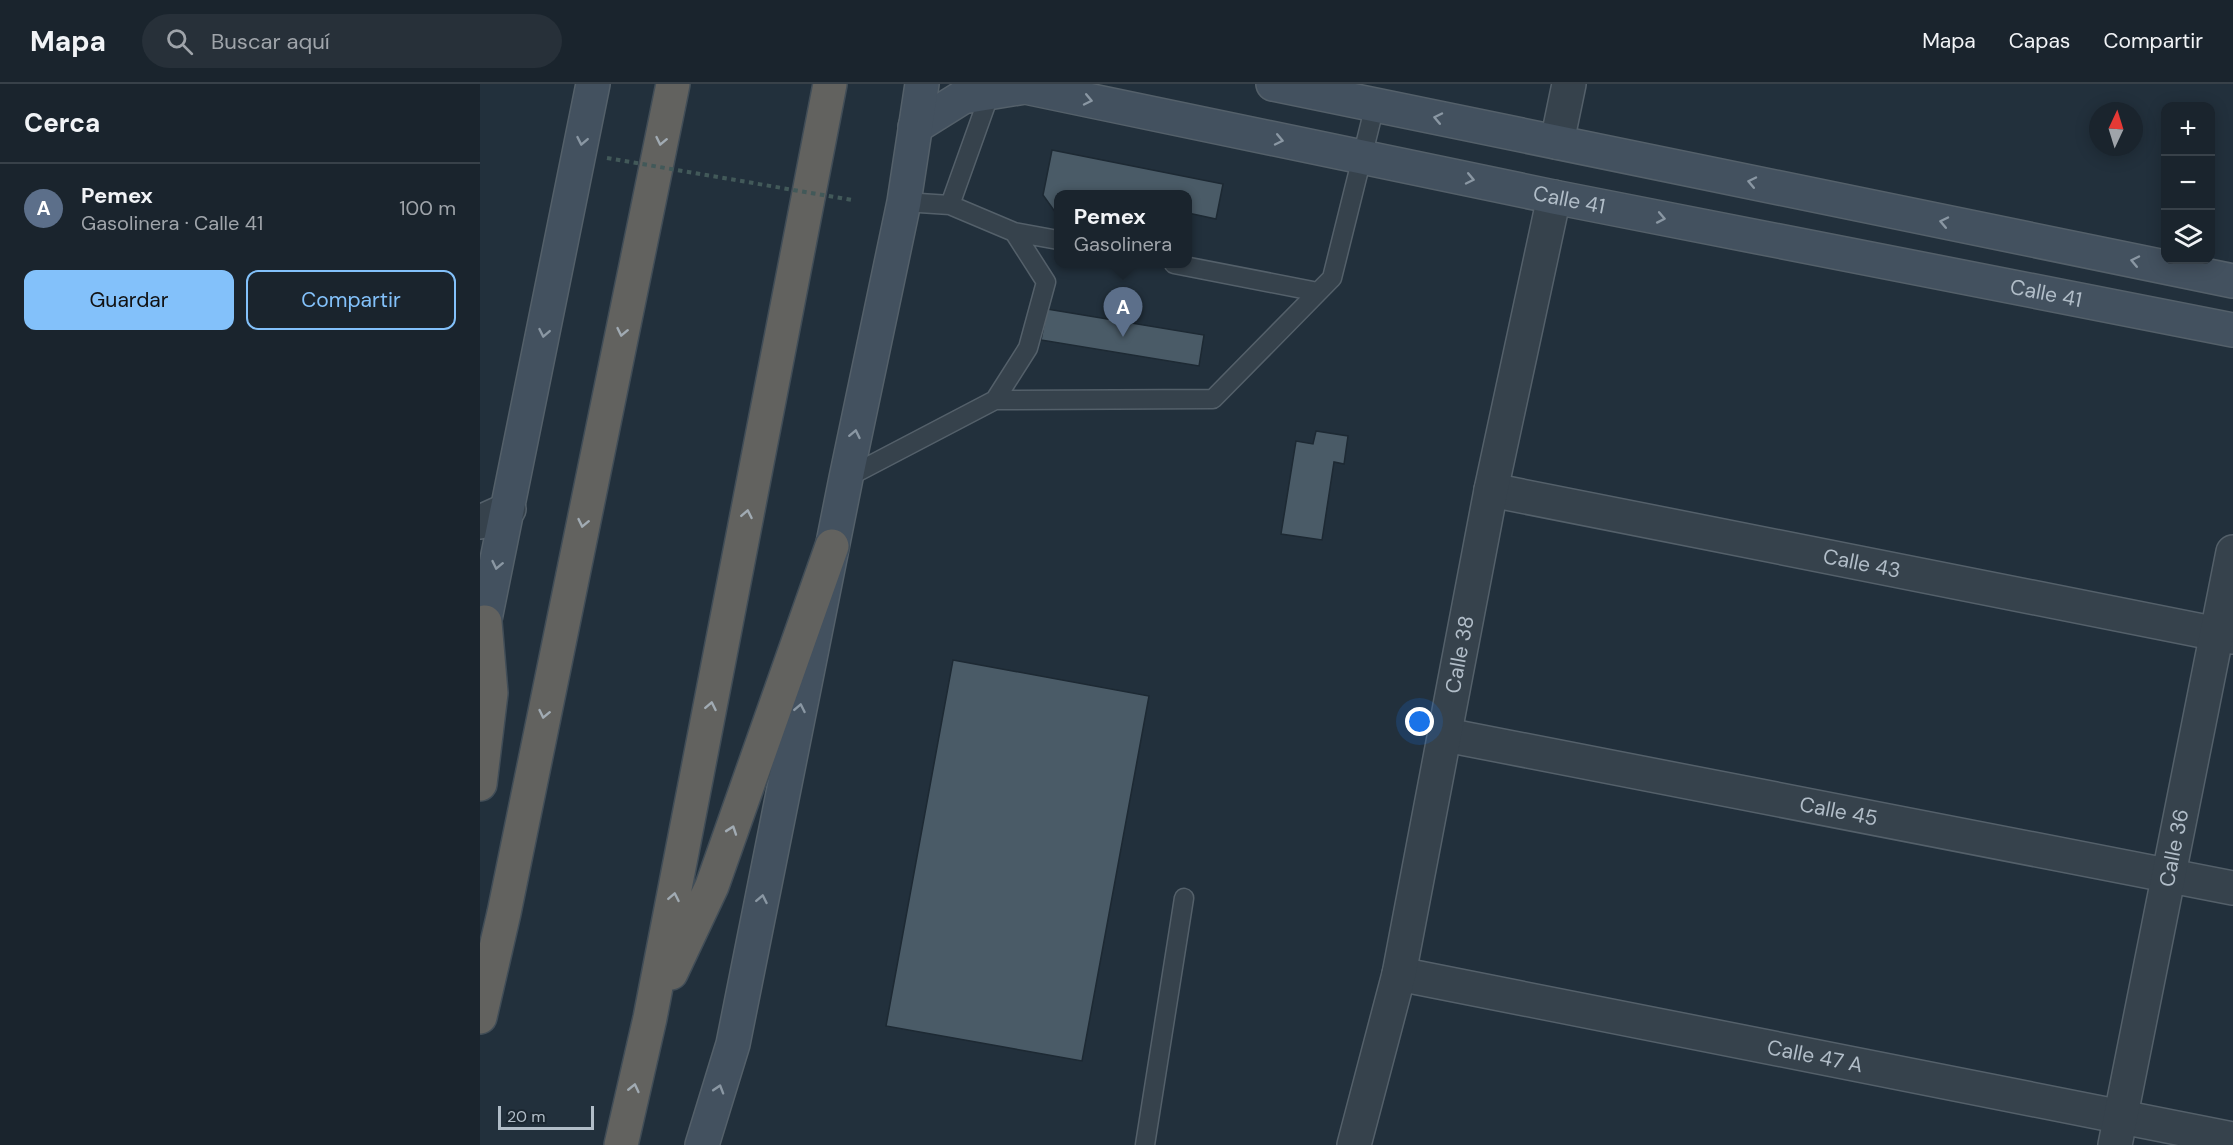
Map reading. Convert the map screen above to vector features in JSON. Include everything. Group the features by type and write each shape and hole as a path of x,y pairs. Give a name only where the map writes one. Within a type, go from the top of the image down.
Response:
{"highway":[{"path":"480,1017 504,913 673,84"},
{"path":"621,1145 650,1018 830,84"},
{"path":"650,1018 712,886 832,546"},
{"path":"480,784 491,693 482,627"}],"main road":[{"path":"482,627 494,516 593,84"},
{"path":"706,1144 733,1044 832,546 904,202 922,84"},
{"path":"1273,84 2233,281"},
{"name":"Calle 41","path":"915,127 963,97 1024,87 1554,197 2233,330"}],"street":[{"path":"1557,142 1569,84"},
{"name":"Calle 38","path":"1354,1145 1399,974 1491,490 1554,197"},
{"name":"Calle 43","path":"1491,490 2225,636"},
{"name":"Calle 36","path":"2118,1130 2169,875 2225,636 2233,552"},
{"name":"Calle 45","path":"1446,735 2233,888"},
{"name":"Calle 47 A","path":"1399,974 2118,1130 2233,1139"}],"lane":[{"path":"950,205 990,93"},
{"path":"846,478 995,400 1213,399 1332,278 1374,105"},
{"path":"904,202 950,205 1014,231 1054,239"},
{"path":"995,400 1028,348 1047,282 1014,231"},
{"path":"1192,268 1318,292"},
{"path":"1145,1145 1184,898"}],"path":[{"path":"607,158 852,200"}],"building":[{"path":"1052,150 1223,184 1216,219 1192,214 1192,190 1054,190 1054,210 1043,195"},
{"path":"1047,309 1204,335 1199,366 1041,340"},
{"path":"1316,431 1348,436 1344,464 1334,462 1322,540 1281,534 1296,441 1313,444"},
{"path":"953,660 1149,696 1082,1061 886,1026"}],"place":[{"name":"Pemex","path":"1123,337"}]}
